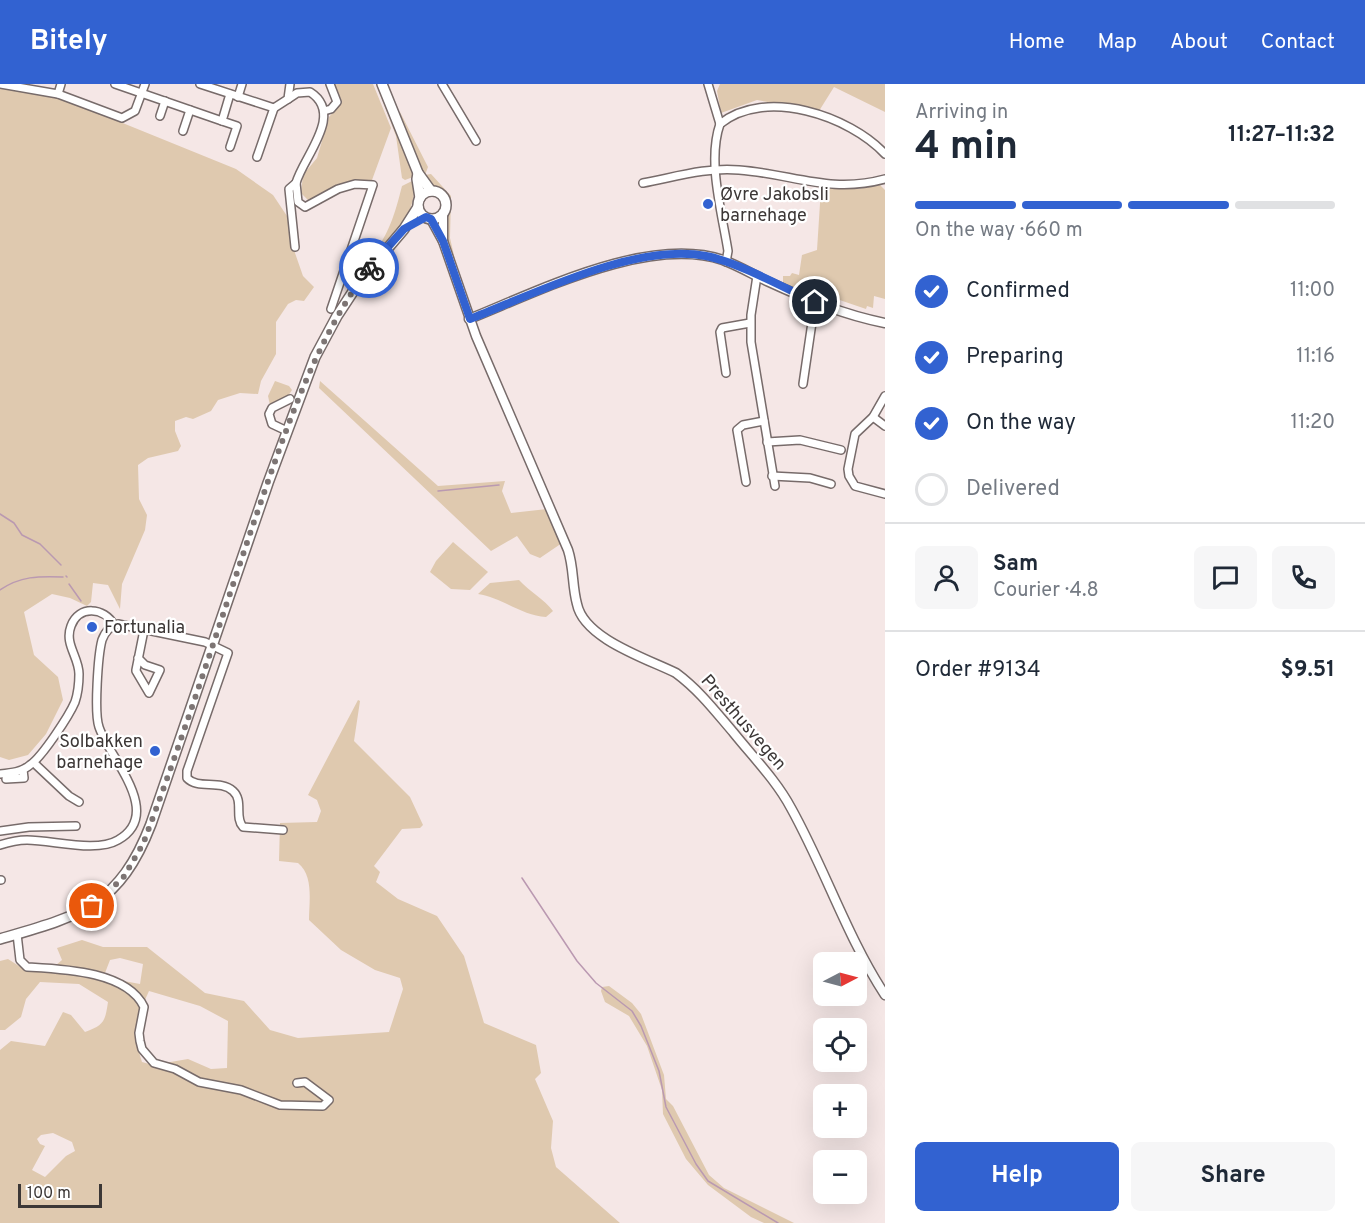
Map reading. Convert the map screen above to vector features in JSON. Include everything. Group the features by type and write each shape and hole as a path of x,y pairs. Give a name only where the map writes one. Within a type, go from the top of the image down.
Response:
{"main road":[{"path":"382,84 418,173 431,191 444,198 446,206 443,213 404,229"},
{"path":"418,173 419,202 428,218"},
{"path":"0,939 68,918 92,906 112,890 129,870 150,824 315,357 337,316 375,261 404,229 419,202 431,191"}],"street":[{"path":"0,84 58,94 122,118 135,111 144,84"},
{"path":"58,94 61,84"},
{"path":"115,84 237,126 230,147"},
{"path":"200,84 274,108"},
{"path":"238,97 242,84"},
{"path":"288,99 290,84"},
{"path":"324,111 331,109 337,102 330,84"},
{"path":"442,84 476,141"},
{"path":"708,84 720,124"},
{"path":"257,157 274,108 297,93 310,92 318,99 324,111 320,133 296,183 298,202 305,207 338,189 355,184 373,185 331,309"},
{"path":"222,120 230,94"},
{"path":"160,116 165,101"},
{"path":"726,262 728,251 716,169 717,132 720,124 728,118 748,109 780,107 846,124 871,139 885,154"},
{"path":"183,131 190,110"},
{"path":"644,183 716,169 750,171 846,186 885,179"},
{"path":"295,247 289,192 291,186 296,183"},
{"name":"Presthusvegen","path":"443,213 443,241"},
{"name":"Presthusvegen","path":"428,218 443,241 470,319 568,550 575,578 577,606 581,615 601,636 687,681 707,700 771,778 792,809 862,958 885,995"},
{"path":"470,319 593,271 634,260 687,254 726,262 815,302 855,316 885,323"},
{"path":"757,276 750,323 752,355 775,486"},
{"path":"803,384 815,302"},
{"path":"726,373 720,332 722,328 750,323"},
{"path":"885,396 873,417 855,434 849,476 855,486 885,494"},
{"path":"287,431 272,424 268,414 272,408 290,399"},
{"path":"873,417 885,426"},
{"path":"746,482 737,430 743,424 764,422"},
{"path":"767,442 800,440 840,450"},
{"path":"772,476 810,478 831,484"},
{"path":"3,777 23,770 34,763 69,713 76,700 79,673 69,641 71,626 83,612 93,610 108,616 114,625 212,645 228,653 187,771 187,778 193,783 224,786 233,791 238,800 239,821 243,827 283,830"},
{"path":"0,845 29,840 106,845 124,836 133,824 136,808 135,794 102,734 96,716 102,643 104,635 114,625"},
{"path":"138,658 145,665 160,670 149,693 136,673 138,658 144,630"},
{"path":"34,763 61,789 79,802"},
{"path":"0,831 29,826 76,826"},
{"path":"17,934 21,960 27,967 86,973 134,991 144,1007 139,1033 142,1049 154,1063 175,1069 199,1082 241,1090 280,1105 323,1106 329,1100 305,1082 297,1083"}],"shaded area":[{"path":"334,84 373,84 391,128 372,180 340,187 310,202 301,193 303,175 317,158 329,117 342,102"},
{"path":"376,84 379,84 412,166 414,179 402,178 396,136"},
{"path":"720,84 885,84 885,112 834,87 819,111 757,100 721,113 717,91"},
{"path":"0,87 66,100 236,169 273,195 291,222 295,253 303,276 314,287 304,301 296,300 288,304 276,322 276,354 261,381 258,394 240,393 218,400 211,411 193,419 186,417 175,421 175,431 181,446 178,451 148,458 138,465 139,499 147,515 145,530 122,584 120,609 108,585 93,583 91,602 87,606 70,598 52,594 24,612 34,655 58,677 63,700 46,734 28,755 9,760 0,757"},
{"path":"400,112 428,167 425,175 431,174 451,196 450,238 456,264 447,236 448,198 444,191 430,184 424,176 401,122"},
{"path":"414,180 414,197 404,222 386,245 364,266 389,228 402,186"},
{"path":"880,185 885,190 885,299 874,296 873,308 867,306 866,309 819,293 813,297 783,284 783,276 790,276 792,273 799,275 802,255 817,250 821,188 858,189"},
{"path":"275,381 289,386 292,390 286,399 270,405 268,396"},
{"path":"320,381 438,486 505,481 502,491 511,513 547,509 562,543 540,558 530,554 517,536 491,551 319,388"},
{"path":"453,542 488,572 470,590 451,589 430,572 436,561"},
{"path":"519,580 553,611 546,617 537,616 478,594 490,583"},
{"path":"358,700 360,701 354,741 410,797 423,825 420,828 402,829 374,866 380,872 376,882 398,899 437,916 464,956 484,1023 536,1045 541,1073 535,1079 553,1121 551,1148 556,1167 620,1223 0,1223 0,1050 11,1041 45,1046 63,1012 71,1015 85,1032 91,1030 103,1022 108,1002 79,984 40,982 26,999 21,1017 5,1030 0,1030 0,961 8,959 22,968 49,971 62,960 57,948 82,940 103,947 147,947 205,993 244,1001 270,1030 298,1038 389,1032 403,989 400,978 375,970 341,950 309,920 310,890 303,868 298,863 279,861 280,823 317,822 321,811 317,800 308,795","holes":["120,958 143,964 140,984 113,979 105,973 110,960","149,991 200,1006 228,1021 227,1068 211,1069 188,1059 153,1065 142,1062 137,1035","53,1133 72,1142 75,1151 66,1156 45,1177 32,1170 45,1146 37,1139 41,1135"]},
{"path":"609,986 632,1003 641,1014 664,1075 666,1099 673,1106 709,1175 724,1188 794,1223 764,1223 751,1217 708,1185 686,1159 663,1114 662,1090 647,1046 629,1016 605,1002 602,987"}],"waterway":[{"path":"438,491 499,485"},
{"path":"0,514 14,523 22,535 40,544 61,565"},
{"path":"0,590 7,585 30,578 63,577"},
{"path":"69,584 81,601"},
{"path":"522,878 577,961 596,983 632,1011 641,1026 659,1071 666,1107 696,1164 708,1181 778,1223"}],"way so far":[{"path":"92,906 105,897 123,878 143,844 268,483 315,357 337,316 369,268"}],"place":[{"name":"Øvre Jakobsli barnehage","path":"708,204"},
{"name":"Fortunalia","path":"92,627"},
{"name":"Solbakken barnehage","path":"155,751"}],"route":[{"path":"369,268 404,229 426,217 431,219 443,241 470,319 601,268 653,256 679,254 703,255 722,260 815,302"}]}
